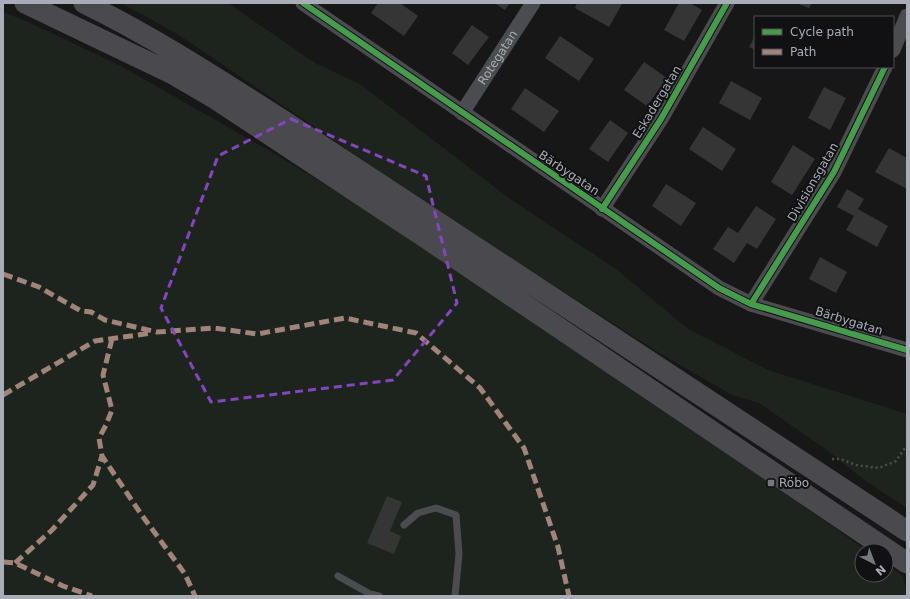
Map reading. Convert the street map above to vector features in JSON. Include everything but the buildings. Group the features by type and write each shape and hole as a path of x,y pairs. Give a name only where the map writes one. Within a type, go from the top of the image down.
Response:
{"main road":[{"path":"25,3 171,73 214,98 423,236 907,563"},
{"path":"84,3 120,20 183,57 284,121 907,531"}],"street":[{"name":"Bärbygatan","path":"303,3 324,9 462,113 719,288 751,304 907,350"},
{"name":"Rotegatan","path":"462,113 533,3"},
{"name":"Eskadergatan","path":"602,209 661,119 727,3"},
{"path":"894,48 907,16"},
{"name":"Divisionsgatan","path":"751,304 834,172 885,68"}],"lane":[{"path":"404,525 418,513 436,508 456,515 459,554 455,596"},
{"path":"338,576 370,594 379,596"}],"path":[{"path":"828,459 841,459 856,466 879,468 896,461 907,445"}],"highlighted area":[{"path":"291,119 426,176 457,303 393,380 211,402 161,308 218,156"}],"shaded area":[{"path":"121,3 228,3 315,63 360,84 510,199 616,269 688,329 768,370 907,414 907,508 863,479 824,448 759,403 732,395 661,354 391,179 179,35"},
{"path":"3,12 24,20 121,66 270,151 355,203 674,414 856,543 854,543 854,583 894,583 894,570 903,576 907,596 3,596"}],"marked path":[{"path":"3,274 39,287 81,311 91,312 105,320 157,332 214,328 257,334 345,318 416,333 480,388 524,448 558,547 569,596"},
{"path":"3,395 95,341 152,333"},
{"path":"112,339 103,375 112,410 99,438 102,456 141,514 185,574 195,596"},
{"path":"15,563 52,530 93,485 102,456"},
{"path":"3,562 15,563 63,586 92,596"}],"cycle path":[{"path":"303,3 719,288 751,304 907,350"},
{"path":"602,209 661,119 727,3"},
{"path":"751,304 834,172 885,68"}],"place":[{"name":"Röbo","path":"771,483"}]}
